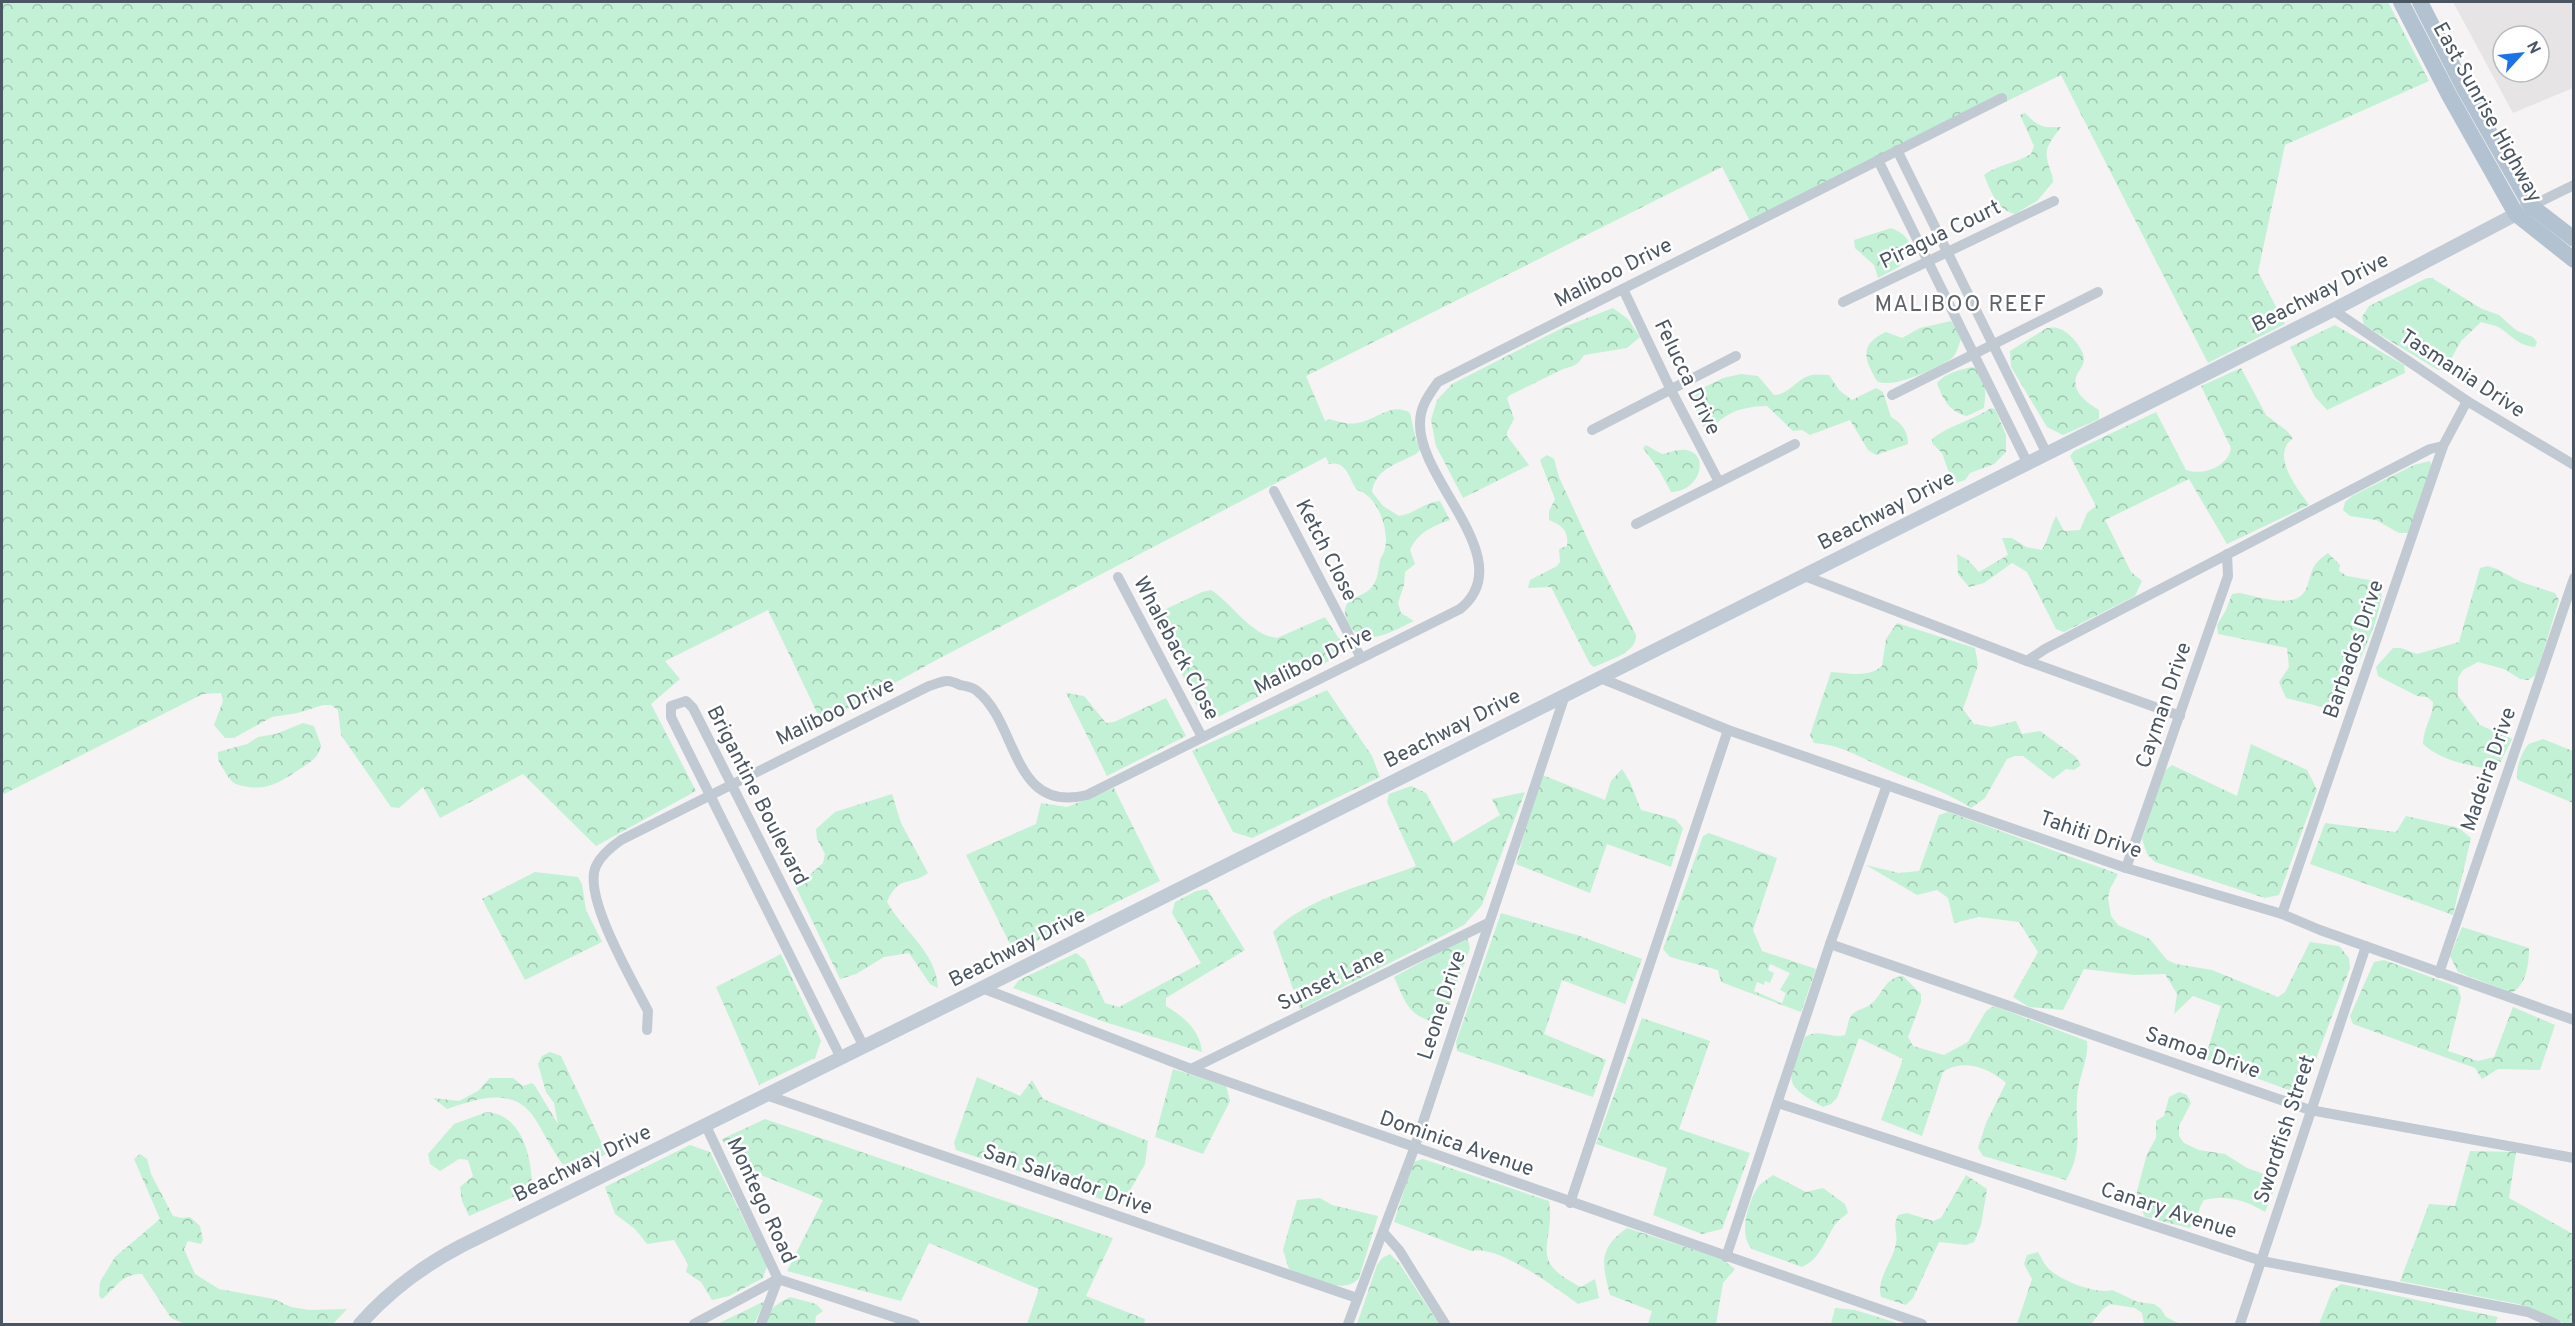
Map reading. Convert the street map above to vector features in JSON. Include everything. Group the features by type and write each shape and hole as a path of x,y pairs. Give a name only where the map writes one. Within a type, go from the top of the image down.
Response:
{"main road":[{"name":"East Sunrise Highway","path":"2401,2 2449,95 2516,214 2574,260"},
{"name":"East Sunrise Highway","path":"2420,2 2464,88 2531,206 2574,239"}],"street":[{"name":"Maliboo Drive","path":"646,1030 648,1011 597,908 592,881 595,867 606,851 621,840 929,686 947,681 976,690 993,709 1025,774 1035,786 1049,795 1063,798 1087,795 1460,609 1471,600 1479,586 1480,571 1473,544 1427,453 1419,424 1424,401 1438,382 2002,98"},
{"path":"1897,150 2046,452"},
{"path":"1878,160 2027,462"},
{"name":"Beachway Drive","path":"360,1324 399,1286 428,1263 982,988 2046,452 2333,310 2574,185"},
{"name":"Piragua Court","path":"1843,302 2054,201"},
{"name":"Felucca Drive","path":"1623,289 1671,390 1719,482"},
{"path":"1892,395 2097,292"},
{"name":"Tasmania Drive","path":"2333,310 2467,401 2574,465"},
{"path":"1592,430 1736,356"},
{"name":"Barbados Drive","path":"2282,914 2443,446 2467,401"},
{"path":"1636,524 1795,444"},
{"path":"2027,661 2044,650 2430,449 2443,446"},
{"name":"Ketch Close","path":"1274,491 1360,658"},
{"name":"Cayman Drive","path":"2126,868 2228,576 2227,554"},
{"path":"1802,575 2027,661 2180,716"},
{"name":"Whaleback Close","path":"1118,577 1202,737"},
{"name":"Madeira Drive","path":"2439,973 2574,578"},
{"name":"Tahiti Drive","path":"1598,678 1728,730 2126,868 2282,914 2439,973 2574,1020"},
{"name":"Leone Drive","path":"1348,1324 1414,1149 1565,695"},
{"name":"Brigantine Boulevard","path":"841,1058 671,717 671,706 686,701 693,708 864,1047"},
{"path":"1570,1203 1728,730"},
{"path":"1725,1257 1830,944 1887,785"},
{"name":"Sunset Lane","path":"1191,1070 1488,923"},
{"name":"Samoa Drive","path":"1830,944 2310,1110 2574,1158"},
{"name":"Swordfish Street","path":"2240,1324 2366,946"},
{"name":"Dominica Avenue","path":"982,988 1191,1070 1922,1324"},
{"name":"San Salvador Drive","path":"766,1095 1357,1298"},
{"name":"Canary Avenue","path":"1778,1103 2262,1261 2528,1312 2556,1324"},
{"name":"Montego Road","path":"706,1126 778,1279 761,1324"},
{"path":"1383,1232 1399,1250 1445,1324"},
{"path":"694,1324 778,1279 915,1324"}],"shaded area":[{"path":"2453,2 2573,2 2573,88 2513,113 2497,84 2551,84 2551,24 2491,24 2491,72"}],"green space":[{"path":"2,2 2388,2 2429,81 2285,145 2258,272 2285,324 2208,363 2061,75 1752,225 1722,167 1306,376 1325,421 1329,419 1346,423 1364,422 1397,409 1410,413 1416,440 1421,449 1382,473 1377,478 1372,492 1383,506 1399,516 1429,503 1440,501 1450,520 1422,534 1410,550 1415,564 1405,572 1404,585 1398,603 1401,613 1414,621 1389,633 1371,637 1355,632 1349,624 1345,608 1351,600 1369,590 1374,584 1386,544 1386,535 1381,516 1371,499 1357,490 1344,468 1340,465 1329,464 1326,457 940,658 822,723 768,610 665,661 680,679 651,704 696,791 596,846 523,774 440,818 423,787 399,808 391,807 341,735 338,710 331,705 272,717 234,738 225,738 214,725 223,701 221,693 203,694 2,795"},
{"path":"2025,113 2041,126 2061,127 2051,141 2046,154 2053,182 2037,201 2015,214 1999,204 1984,175 2031,154 2034,146 2020,115"},
{"path":"1891,228 1905,236 1911,251 1899,267 1878,278 1874,265 1855,248 1854,240"},
{"path":"2427,278 2432,278 2482,309 2499,315 2517,331 2533,337 2537,342 2535,347 2520,343 2498,327 2481,322 2461,341 2446,368 2438,370 2364,325 2362,317 2369,306"},
{"path":"1613,308 1628,319 1640,337 1627,348 1584,355 1575,365 1510,395 1507,398 1514,419 1507,436 1529,465 1463,498 1436,446 1431,420 1437,400 1452,384 1564,327"},
{"path":"1951,321 1962,337 1952,358 1926,372 1903,380 1893,383 1877,381 1869,366 1866,353 1871,342 1877,337 1886,332 1902,338 1920,328"},
{"path":"2335,325 2404,365 2405,373 2327,410 2315,397 2290,347"},
{"path":"2047,328 2061,329 2079,345 2084,360 2076,377 2076,388 2082,397 2099,410 2099,419 2063,435 2047,427 2011,367 2010,351"},
{"path":"1973,367 1984,380 1985,402 1984,408 1967,416 1956,412 1948,404 1937,383 1958,370"},
{"path":"2241,368 2266,415 2293,438 2284,453 2285,462 2293,481 2309,505 2227,544 2189,479 2105,520 2131,572 2142,581 2135,596 2064,632 2056,629 2027,572 2012,563 1984,583 1969,587 1958,574 1957,554 1968,560 1979,572 2008,555 2002,538 2012,538 2026,547 2042,550 2056,516 2064,531 2080,530 2087,513 2096,506 2070,456 2074,451 2156,412 2186,470 2207,471 2220,465 2229,455 2231,448 2201,386"},
{"path":"1741,374 1758,376 1774,395 1787,391 1807,376 1817,375 1829,375 1839,390 1852,400 1876,388 1883,392 1891,417 1904,428 1908,444 1876,455 1868,450 1850,420 1810,435 1802,430 1793,431 1767,406 1738,410 1706,429 1700,423 1691,394 1723,378"},
{"path":"1991,408 1995,409 2006,435 2006,452 1994,464 1970,473 1965,480 1953,484 1942,453 1932,443 1932,439"},
{"path":"1646,445 1662,454 1683,450 1694,453 1700,465 1695,480 1681,490 1671,492 1643,448"},
{"path":"1547,455 1554,459 1559,477 1594,553 1636,635 1632,647 1627,651 1594,667 1590,664 1551,587 1528,588 1530,580 1557,566 1560,562 1559,549 1567,546 1564,529 1549,520 1549,511 1555,499 1540,460"},
{"path":"2430,461 2435,479 2408,533 2399,533 2376,520 2350,516 2343,510 2345,502 2352,496 2414,465"},
{"path":"2328,553 2340,565 2339,571 2347,576 2381,582 2382,594 2374,626 2359,662 2338,706 2330,709 2286,698 2279,682 2289,667 2287,648 2218,634 2217,625 2232,594 2239,593 2287,601 2302,595 2315,564"},
{"path":"2488,566 2521,582 2555,593 2559,600 2536,675 2528,680 2520,679 2504,669 2478,662 2463,670 2458,678 2458,696 2480,725 2512,739 2496,771 2448,759 2423,744 2433,702 2427,697 2417,696 2378,676 2376,667 2393,648 2401,648 2417,654 2459,642 2480,568"},
{"path":"1211,590 1250,625 1267,636 1277,638 1325,617 1340,640 1337,657 1218,717 1209,718 1197,706 1160,628 1164,610"},
{"path":"1897,623 1975,648 1978,665 1963,709 1974,724 1991,727 2016,721 2022,734 2040,731 2076,757 2081,765 2074,770 2066,769 2053,779 2023,756 2007,759 1985,798 1971,808 1943,792 1854,754 1825,744 1814,743 1810,735 1831,672 1851,674 1877,670 1882,666 1886,639"},
{"path":"1327,690 1372,756 1380,777 1252,838 1233,832 1192,751"},
{"path":"1066,693 1084,696 1106,723 1114,722 1166,698 1186,736 1107,776"},
{"path":"303,723 314,726 321,745 318,753 307,764 276,783 257,788 237,784 231,781 220,764 218,752"},
{"path":"2543,739 2573,751 2573,803 2518,780 2519,761 2524,751 2529,744"},
{"path":"2251,744 2307,770 2317,790 2279,895 2265,898 2155,862 2147,854 2142,839 2164,771 2172,765 2237,796"},
{"path":"1622,769 1641,810 1675,819 1683,828 1671,867 1607,844 1590,893 1516,864 1540,774 1605,800 1611,781"},
{"path":"1411,786 1426,793 1453,843 1500,815 1492,799 1525,792 1482,905 1464,925 1300,1009 1273,932 1303,909 1321,900 1416,866 1387,802 1389,794"},
{"path":"1114,788 1160,881 1014,952 966,855 1036,824 1041,803 1067,807"},
{"path":"892,794 901,823 928,873 900,884 891,893 887,902 925,952 936,975 938,988 930,984 909,953 884,957 856,974 840,979 796,887 823,863 825,854 817,839 816,829 835,812"},
{"path":"1948,812 2118,874 2108,898 2111,916 2118,925 2150,939 2167,960 2176,964 2212,970 2278,997 2285,992 2310,942 2339,946 2349,958 2350,968 2307,1083 2294,1092 2205,1059 2221,1006 2193,996 2174,1014 2177,994 2165,974 2134,975 2084,969 2063,1010 2029,1007 2013,997 2038,952 2019,922 1979,917 1954,923 1948,898 1937,890 1917,895 1866,865 1899,873 1919,871 1939,815"},
{"path":"2406,816 2459,828 2471,838 2453,915 2310,864 2325,823 2396,832"},
{"path":"1709,833 1777,858 1753,930 1762,951 1816,969 1801,1012 1721,982 1718,970 1670,957 1663,949 1703,836","holes":["1770,964 1790,973 1780,990 1786,993 1782,1003 1754,991 1757,982 1764,985 1765,981 1770,983 1774,973 1768,970"]},
{"path":"535,872 578,877 582,884 586,910 602,942 525,980 482,899"},
{"path":"1207,889 1245,950 1166,998 1166,1006 1185,1020 1198,1037 1202,1052 1105,1022 1013,988 1019,980 1076,953 1085,960 1105,1003 1119,1007 1201,963 1172,913 1175,902 1196,891"},
{"path":"1501,913 1577,935 1642,959 1625,1004 1562,980 1544,1034 1606,1060 1593,1097 1457,1051 1456,1042"},
{"path":"2462,927 2529,948 2526,974 2516,990 2511,993 2458,972 2450,956"},
{"path":"1467,937 1470,948 1442,1025 1422,1018 1410,1009 1394,977"},
{"path":"781,954 821,1041 815,1058 759,1085 716,987"},
{"path":"2384,960 2458,987 2461,998 2448,1051 2478,1061 2494,1057 2513,1007 2555,1025 2540,1070 2498,1069 2482,1079 2475,1068 2353,1024 2350,1016 2374,962"},
{"path":"1903,976 1921,994 1921,1002 1908,1037 1913,1046 1944,1055 1968,1042 1986,1011 1994,1006 2087,1041 2077,1097 2077,1148 2072,1169 2066,1180 1983,1156 1978,1148 1986,1123 2006,1083 1984,1069 1967,1065 1943,1072 1922,1136 1881,1120 1903,1059 1859,1038 1837,1098 1831,1104 1823,1107 1799,1092 1792,1079 1792,1071 1805,1037 1815,1033 1845,1035 1851,1016 1871,1004 1888,983"},
{"path":"1642,1018 1710,1041 1679,1129 1750,1153 1722,1229 1702,1234 1653,1215 1667,1168 1596,1144"},
{"path":"550,1052 561,1056 607,1154 570,1169 560,1160 531,1113 518,1103 509,1099 488,1098 447,1109 433,1098 459,1101 478,1091 490,1078 513,1078 523,1086 532,1083 535,1086 558,1124 554,1103 546,1092 538,1064 542,1056"},
{"path":"1173,1069 1226,1086 1230,1101 1203,1154 1155,1137"},
{"path":"977,1077 1020,1096 1032,1080 1043,1099 1148,1141 1145,1164 1121,1206 956,1150 954,1143"},
{"path":"2179,1092 2187,1095 2191,1103 2179,1126 2179,1136 2184,1143 2199,1150 2225,1154 2247,1168 2264,1174 2275,1188 2265,1212 2250,1204 2220,1198 2204,1200 2196,1224 2189,1228 2145,1217 2137,1200 2137,1191 2147,1154 2156,1138 2156,1121 2164,1116 2169,1097"},
{"path":"487,1112 500,1115 510,1121 517,1130 528,1153 532,1189 469,1216 462,1201 460,1187 473,1176 468,1160 459,1159 440,1171 430,1164 428,1154 454,1124"},
{"path":"765,1119 1113,1238 1086,1296 1145,1319 1144,1324 1027,1324 1039,1289 929,1243 901,1301 787,1271 823,1200 738,1166 722,1139"},
{"path":"690,1145 710,1152 767,1266 763,1278 729,1296 712,1300 701,1282 686,1272 688,1264 674,1240 647,1244 635,1229 615,1214 605,1187"},
{"path":"2470,1151 2516,1152 2509,1198 2573,1234 2573,1324 2566,1324 2518,1304 2400,1281 2429,1204 2455,1206"},
{"path":"140,1154 147,1159 151,1174 173,1216 190,1217 200,1226 203,1240 201,1244 188,1241 184,1249 195,1274 219,1289 274,1299 291,1307 309,1310 347,1309 333,1324 185,1324 171,1318 142,1274 135,1274 124,1279 102,1299 99,1296 100,1282 115,1257 160,1219 134,1159"},
{"path":"1423,1159 1549,1201 1548,1259 1553,1268 1581,1287 1595,1279 1599,1298 1578,1304 1542,1278 1511,1260 1496,1254 1471,1251 1394,1222 1413,1162"},
{"path":"1773,1175 1806,1192 1823,1188 1845,1204 1848,1213 1835,1224 1813,1260 1802,1267 1752,1249 1748,1243 1745,1227 1751,1201 1758,1187"},
{"path":"1966,1175 1987,1189 1981,1225 1974,1242 1966,1245 1939,1242 1913,1298 1906,1305 1881,1297 1881,1283 1896,1243 1895,1223 1898,1215 1907,1213 1933,1221 1941,1218"},
{"path":"1320,1198 1332,1205 1378,1216 1359,1278 1344,1286 1315,1280 1289,1269 1283,1250 1297,1200"},
{"path":"1627,1228 1722,1259 1735,1269 1723,1283 1716,1324 1648,1324 1652,1311 1610,1295 1605,1274 1605,1257 1611,1243"},
{"path":"2038,1252 2053,1273 2078,1285 2097,1290 2112,1290 2138,1302 2154,1304 2166,1317 2180,1324 2144,1324 2142,1313 2135,1308 2110,1304 2091,1324 2017,1324 2032,1279 2024,1264 2027,1255"},
{"path":"1390,1254 1399,1263 1439,1324 1357,1324 1377,1265 1382,1258"},
{"path":"2341,1284 2498,1317 2495,1324 2319,1324 2332,1291"},
{"path":"790,1297 816,1304 823,1311 816,1316 815,1324 765,1324 770,1311"},
{"path":"765,1301 754,1324 717,1324"},
{"path":"1835,1308 1855,1310 1900,1324 1831,1324"}],"district":[{"name":"MALIBOO REEF","path":"1961,303"}]}
